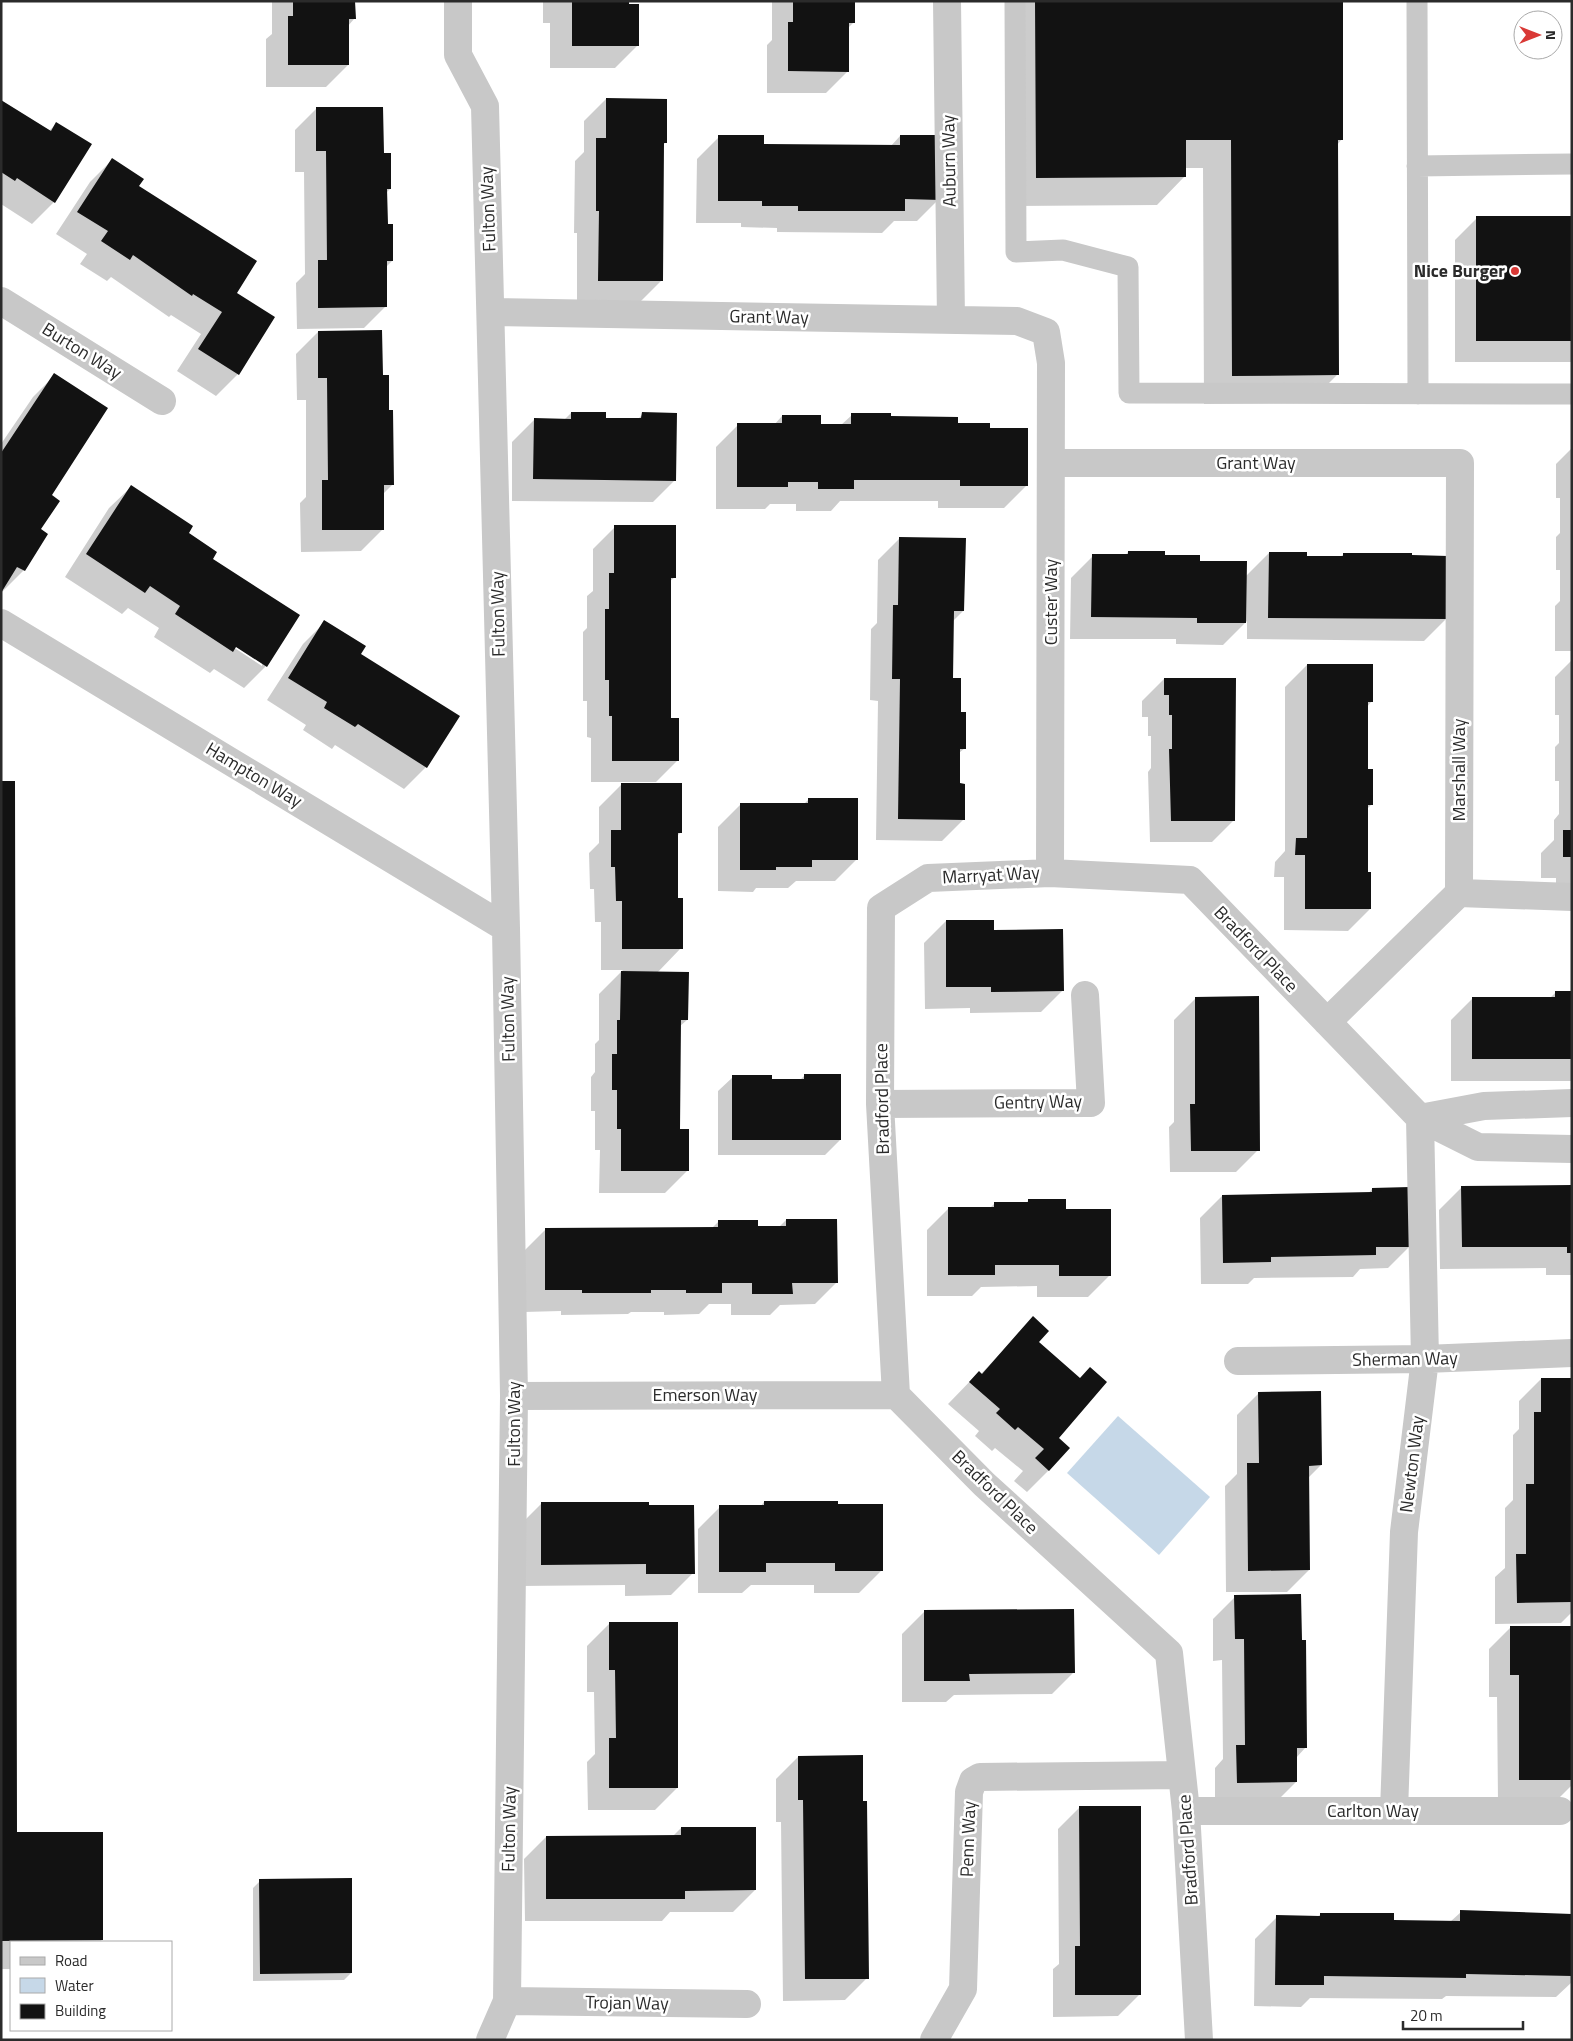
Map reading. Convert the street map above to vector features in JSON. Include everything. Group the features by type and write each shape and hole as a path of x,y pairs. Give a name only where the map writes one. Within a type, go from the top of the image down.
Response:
{"street":[{"name":"Fulton Way","path":"458,1 458,56 484,106 506,928 514,1396 507,2002 490,2040"},
{"name":"Auburn Way","path":"947,1 951,320"},
{"name":"Burton Way","path":"1,301 162,401"},
{"name":"Grant Way","path":"490,312 1017,321 1046,332"},
{"name":"Custer Way","path":"1046,332 1052,363 1050,873"},
{"name":"Grant Way","path":"1052,463 1460,463"},
{"name":"Marshall Way","path":"1459,893 1460,463"},
{"name":"Hampton Way","path":"1,623 506,928"},
{"name":"Marryat Way","path":"881,908 928,878 1050,873"},
{"name":"Bradford Place","path":"1050,873 1190,880 1420,1118 1478,1148 1572,1150"},
{"path":"1327,1022 1459,893 1572,897"},
{"name":"Bradford Place","path":"881,908 880,1104 896,1395 984,1484 1169,1653 1186,1811 1199,2040"},
{"name":"Gentry Way","path":"880,1104 1091,1103 1085,996"},
{"path":"1420,1118 1484,1106 1572,1103"},
{"name":"Newton Way","path":"1394,1811 1404,1532 1425,1359 1420,1118"},
{"name":"Sherman Way","path":"1238,1361 1425,1359 1572,1353"},
{"name":"Emerson Way","path":"514,1396 896,1395"},
{"name":"Penn Way","path":"934,2040 963,1989 969,1792 973,1781 980,1777 1182,1775"},
{"name":"Carlton Way","path":"1186,1811 1560,1811"},
{"name":"Trojan Way","path":"507,2002 747,2004"}],"lane":[{"path":"1015,1 1016,252 1063,250 1128,268 1129,393 1572,394"},
{"path":"1417,1 1418,394"},
{"path":"1417,166 1572,164"}],"water":[{"path":"1118,1416 1210,1497 1159,1555 1067,1473"}],"building":[{"path":"293,1 355,1 356,19 349,19 349,65 288,65 288,16 293,16"},
{"path":"572,1 629,1 629,4 639,4 639,46 572,46"},
{"path":"793,1 855,1 855,23 849,23 849,72 788,71 788,22 793,22"},
{"path":"1035,1 1343,1 1343,140 1338,140 1339,375 1232,376 1231,140 1186,140 1186,177 1036,178"},
{"path":"606,98 667,99 667,143 664,143 663,281 598,281 599,211 596,211 596,138 606,138"},
{"path":"1,100 51,131 56,122 92,144 55,203 17,178 15,181 1,172"},
{"path":"316,107 383,107 384,153 391,153 391,189 387,189 388,224 393,224 393,261 387,261 387,307 318,308 318,260 327,260 326,151 316,151"},
{"path":"718,135 764,135 764,144 900,145 900,135 941,135 940,200 905,199 905,211 798,211 798,206 762,206 762,201 718,201"},
{"path":"112,158 144,179 139,186 257,261 237,293 275,317 239,375 198,349 222,312 193,294 192,296 133,255 130,260 101,241 108,231 77,212"},
{"path":"1476,216 1572,216 1572,341 1476,341"},
{"path":"382,330 383,375 389,375 389,410 393,410 394,485 384,485 384,530 322,530 322,480 328,480 327,378 318,378 318,331"},
{"path":"54,373 108,408 52,495 60,501 41,529 48,534 25,571 17,567 1,593 1,453"},
{"path":"571,412 606,412 606,418 641,418 642,412 677,413 676,481 533,479 534,418 571,419"},
{"path":"851,413 891,413 891,416 958,417 958,423 990,423 990,428 1028,428 1028,486 960,486 960,480 854,480 854,489 818,489 818,482 788,482 788,487 737,487 737,423 782,423 782,415 821,415 821,424 851,424"},
{"path":"131,485 193,526 189,533 217,552 213,559 300,615 267,667 236,647 233,652 175,614 180,606 150,586 145,593 86,554"},
{"path":"614,525 676,525 676,578 671,578 671,718 679,718 679,761 612,761 612,716 609,716 609,680 605,680 605,609 609,609 609,573 614,573"},
{"path":"899,537 966,538 964,611 954,611 953,678 961,678 961,712 966,712 966,749 960,749 960,783 965,784 965,820 898,819 900,679 892,679 893,605 898,605"},
{"path":"1128,551 1165,551 1165,555 1200,555 1200,561 1247,561 1246,623 1197,623 1197,618 1091,617 1092,554 1128,554"},
{"path":"1269,552 1307,552 1307,556 1343,556 1343,553 1412,553 1412,555 1448,556 1447,619 1268,618"},
{"path":"324,620 366,646 361,654 460,716 427,768 358,724 355,727 324,708 327,702 288,678"},
{"path":"1307,664 1373,664 1373,702 1368,702 1368,769 1373,769 1373,805 1368,805 1368,872 1371,872 1371,909 1305,909 1305,855 1295,855 1296,838 1307,838"},
{"path":"1164,678 1236,678 1235,821 1171,821 1169,749 1172,749 1172,715 1169,715 1169,695 1164,695"},
{"path":"1,781 15,781 17,1832 103,1832 103,1940 1,1941"},
{"path":"621,783 682,783 682,833 678,833 678,898 683,898 683,949 622,949 622,901 616,901 615,867 611,867 611,830 621,830"},
{"path":"808,798 858,798 858,860 812,860 812,867 740,870 740,803 808,803"},
{"path":"1563,830 1572,830 1572,857 1563,857"},
{"path":"946,920 994,920 994,930 1063,929 1064,991 991,992 991,987 946,987"},
{"path":"621,971 689,972 688,1020 681,1020 680,1129 689,1129 689,1171 621,1171 621,1129 617,1129 617,1090 612,1090 612,1054 617,1054 617,1020 620,1020"},
{"path":"1555,991 1572,991 1572,1059 1472,1059 1472,997 1555,997"},
{"path":"1259,996 1260,1151 1191,1151 1190,1104 1195,1104 1195,997"},
{"path":"804,1074 841,1074 841,1140 732,1140 732,1075 772,1075 772,1079 804,1079"},
{"path":"1572,1185 1572,1253 1567,1253 1567,1247 1462,1247 1461,1186"},
{"path":"1410,1187 1411,1247 1376,1247 1376,1255 1271,1257 1271,1262 1223,1263 1222,1195 1372,1192 1372,1188"},
{"path":"1028,1199 1066,1199 1066,1209 1111,1209 1111,1276 1059,1276 1059,1265 995,1265 995,1275 948,1275 948,1207 994,1207 994,1202 1028,1202"},
{"path":"786,1219 837,1219 838,1283 792,1283 793,1294 752,1294 752,1283 722,1283 722,1293 686,1293 686,1290 651,1290 651,1293 582,1293 582,1290 545,1290 545,1228 718,1227 718,1220 758,1220 758,1226 786,1226"},
{"path":"1033,1316 1049,1331 1039,1342 1080,1378 1090,1367 1107,1382 1059,1438 1070,1448 1049,1471 1035,1458 1044,1449 1018,1427 1015,1430 996,1413 1000,1409 969,1382 979,1371 982,1374"},
{"path":"1541,1378 1572,1378 1572,1602 1517,1603 1516,1554 1526,1554 1526,1484 1534,1484 1534,1412 1541,1412"},
{"path":"1321,1391 1322,1465 1309,1466 1310,1570 1248,1571 1247,1463 1259,1463 1258,1392"},
{"path":"764,1501 838,1501 838,1504 883,1504 883,1571 835,1571 835,1563 766,1563 766,1572 719,1572 719,1505 764,1505"},
{"path":"541,1502 649,1502 649,1505 694,1505 695,1574 646,1574 646,1564 541,1565"},
{"path":"1301,1594 1302,1640 1306,1640 1307,1748 1297,1748 1297,1782 1237,1783 1236,1745 1245,1745 1244,1639 1235,1639 1234,1595"},
{"path":"1074,1609 1075,1673 969,1674 970,1681 924,1681 924,1610"},
{"path":"609,1622 678,1622 678,1788 609,1788 609,1738 616,1738 615,1670 609,1670"},
{"path":"1510,1626 1572,1626 1572,1780 1519,1780 1519,1675 1510,1675"},
{"path":"863,1755 863,1801 867,1801 869,1979 805,1979 803,1800 798,1800 798,1756"},
{"path":"1079,1806 1141,1806 1141,1995 1075,1995 1075,1946 1080,1946"},
{"path":"681,1827 756,1827 756,1890 685,1891 685,1899 546,1899 546,1836 681,1835"},
{"path":"352,1878 352,1973 260,1974 259,1879"},
{"path":"1460,1910 1572,1914 1572,1976 1466,1974 1466,1978 1324,1976 1324,1985 1275,1985 1276,1915 1320,1916 1320,1913 1394,1913 1394,1920 1460,1921"}],"place":[{"name":"Nice Burger","path":"1515,271"}]}
